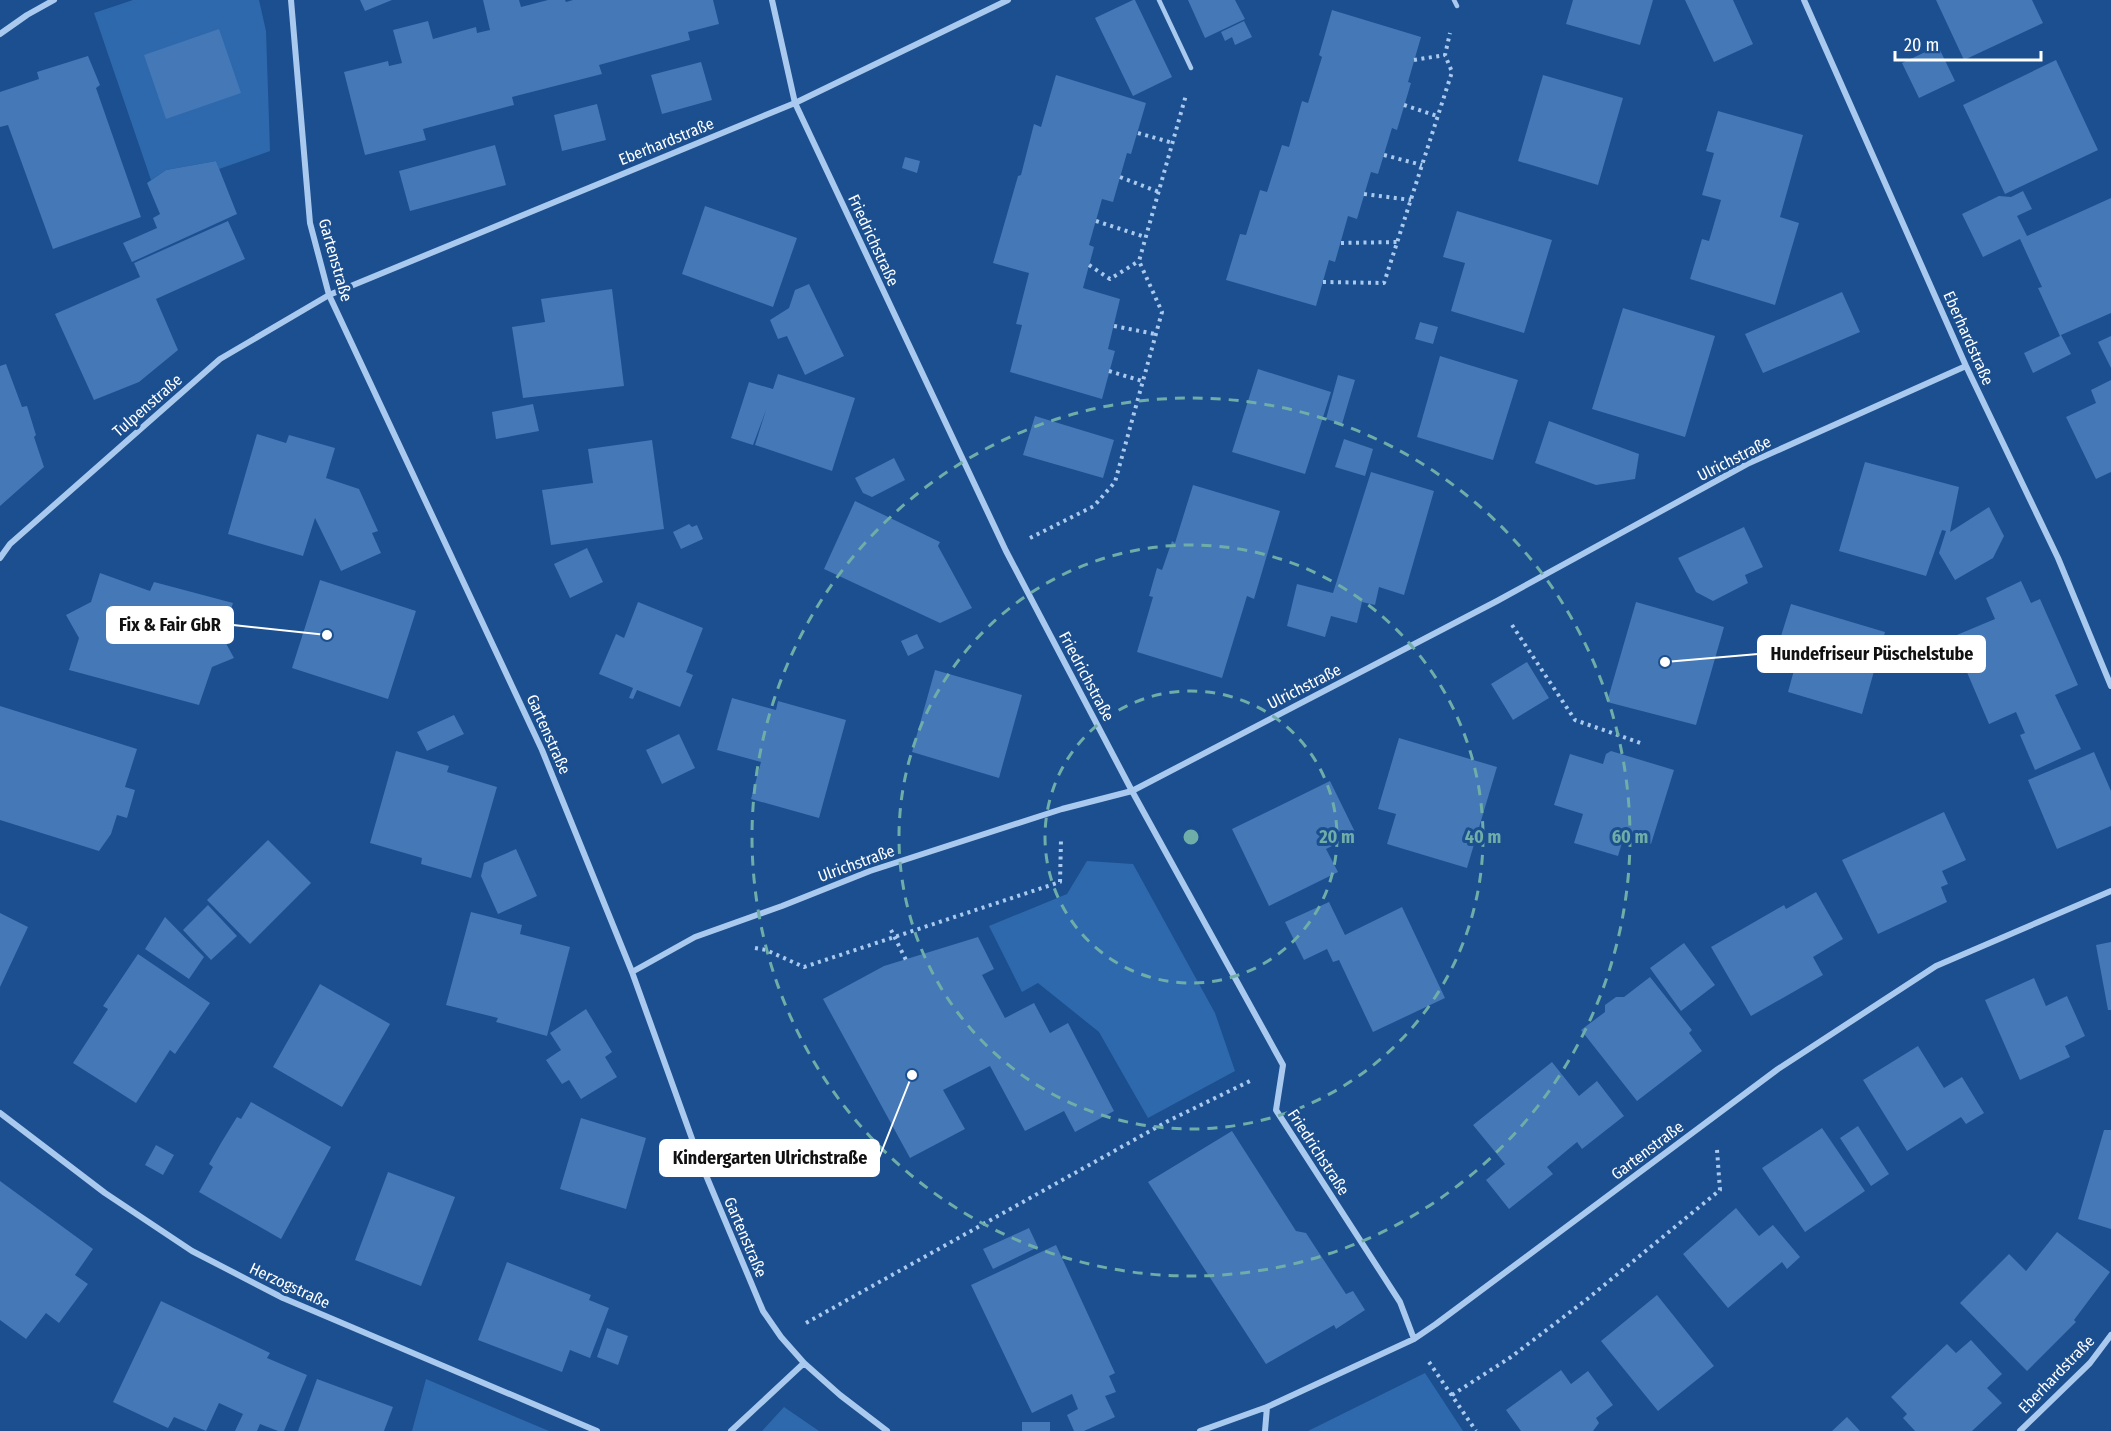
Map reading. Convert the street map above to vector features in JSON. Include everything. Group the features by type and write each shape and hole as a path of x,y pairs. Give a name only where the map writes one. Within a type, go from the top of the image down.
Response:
{"street":[{"path":"0,34 54,0"},
{"name":"Gartenstraße","path":"291,0 310,223 329,295 542,750 632,972 704,1172 763,1311 804,1364 887,1431"},
{"name":"Friedrichstraße","path":"772,0 795,102 1006,551 1132,791 1283,1065 1276,1110 1400,1302 1414,1339"},
{"name":"Eberhardstraße","path":"329,295 795,102 1008,0"},
{"name":"Eberhardstraße","path":"1804,0 1966,366 2058,558 2111,686"},
{"name":"Tulpenstraße","path":"0,558 10,544 220,359 329,295"},
{"name":"Ulrichstraße","path":"632,972 695,937 870,871 1062,809 1132,791 1497,601 1747,464 1966,366"},
{"name":"Gartenstraße","path":"1200,1431 1267,1407 1414,1339 1778,1069 1936,966 2111,891"},
{"name":"Herzogstraße","path":"0,1113 105,1193 192,1251 283,1298 597,1431"},
{"name":"Eberhardstraße","path":"2020,1431 2090,1363 2111,1335"},
{"path":"731,1431 804,1364"},
{"path":"1265,1431 1267,1407"}],"lane":[{"path":"1159,0 1191,68"},
{"path":"1455,0 1457,6"}],"path":[{"path":"1323,282 1384,283 1452,72 1445,55 1457,6"},
{"path":"1414,60 1445,55"},
{"path":"1006,551 1094,506 1115,482 1162,312 1139,261 1186,97 1191,68"},
{"path":"1404,105 1437,116"},
{"path":"1138,133 1173,143"},
{"path":"1384,155 1422,165"},
{"path":"1120,177 1159,192"},
{"path":"1364,194 1411,200"},
{"path":"1096,221 1145,237"},
{"path":"1341,243 1397,242"},
{"path":"1089,265 1110,279 1139,261"},
{"path":"1114,326 1155,334"},
{"path":"1109,371 1142,381"},
{"path":"1497,601 1575,720 1643,744"},
{"path":"754,948 766,950 804,967 1060,882 1062,809"},
{"path":"891,930 906,960"},
{"path":"781,1337 1168,1121 1283,1065"},
{"path":"1452,1395 1511,1357 1587,1300 1720,1190 1714,1116"},
{"path":"1414,1339 1476,1431"}],"shaded area":[{"path":"133,0 259,0 266,31 270,151 219,169 216,161 166,170 151,180 94,13"},
{"path":"1087,861 1133,864 1215,1013 1235,1071 1148,1118 1099,1032 1038,983 1022,992 989,926 1067,894"},
{"path":"1425,1373 1463,1431 1308,1431"},
{"path":"426,1379 549,1431 412,1431"},
{"path":"784,1407 819,1431 762,1431"}],"building":[{"path":"360,0 392,0 365,11"},
{"path":"483,0 519,0 521,7 548,0 565,0 566,2 573,0 713,0 719,24 688,32 690,40 599,65 602,74 512,97 514,105 423,129 426,140 365,155 344,72 388,61 389,66 402,63 393,30 428,21 433,39 476,27 477,33 490,30"},
{"path":"1133,0 1172,77 1133,96 1095,18"},
{"path":"1188,0 1235,0 1245,19 1205,38"},
{"path":"1573,0 1653,0 1640,45 1566,24"},
{"path":"1685,0 1733,0 1753,44 1714,62"},
{"path":"1936,0 2032,0 2043,23 1964,60"},
{"path":"1332,10 1421,37 1408,82 1411,83 1397,130 1392,128 1378,174 1371,172 1357,219 1348,216 1335,262 1329,260 1316,306 1226,280 1240,234 1246,235 1260,190 1267,192 1282,145 1289,147 1302,101 1308,103 1322,57 1319,55"},
{"path":"1244,21 1252,37 1235,45 1232,37 1225,41 1221,32"},
{"path":"219,29 241,93 166,119 144,55"},
{"path":"1938,46 1955,81 1919,98 1902,63"},
{"path":"88,56 100,85 96,88 141,217 53,249 8,125 0,127 0,92 39,79 37,72"},
{"path":"2056,60 2098,150 2005,194 1963,105"},
{"path":"701,62 712,100 662,114 651,75"},
{"path":"1056,75 1146,103 1131,154 1127,153 1113,202 1102,199 1089,245 1094,247 1083,288 1120,299 1108,349 1115,351 1102,399 1010,372 1022,325 1016,324 1029,273 993,263 1018,176 1021,175 1034,124 1041,127"},
{"path":"1543,75 1623,98 1598,185 1518,161"},
{"path":"597,104 606,140 562,151 554,115"},
{"path":"1718,111 1803,135 1780,217 1799,223 1775,305 1690,279 1702,239 1709,241 1721,200 1702,195 1714,153 1706,151"},
{"path":"495,145 506,185 410,211 399,171"},
{"path":"905,157 920,161 917,173 902,168"},
{"path":"216,161 237,214 132,262 123,243 157,228 153,218 160,214 147,183 166,170"},
{"path":"2023,191 2032,209 2017,216 2027,236 2111,198 2111,313 2061,335 2071,354 2033,373 2024,353 2060,336 2038,288 2042,287 2020,239 1983,257 1962,214 1999,196 2011,197"},
{"path":"705,206 797,238 773,307 682,274"},
{"path":"1457,211 1552,240 1524,333 1451,311 1465,263 1443,257"},
{"path":"228,221 245,259 156,299 178,350 139,382 94,400 55,314 140,277 134,263"},
{"path":"809,284 844,356 805,375 787,336 778,339 770,320 789,308 795,290"},
{"path":"612,289 624,386 523,398 512,327 545,322 541,299"},
{"path":"1842,292 1860,332 1763,373 1745,334"},
{"path":"1623,308 1715,336 1685,437 1592,409"},
{"path":"1420,322 1438,327 1433,344 1415,339"},
{"path":"2111,336 2111,368 2098,342"},
{"path":"1440,356 1518,380 1493,460 1417,437"},
{"path":"6,364 22,407 27,406 44,467 0,506 0,366"},
{"path":"1258,369 1331,392 1305,474 1232,452"},
{"path":"778,374 855,398 832,471 755,445 766,410 753,445 731,438 749,382 773,389"},
{"path":"1338,375 1355,380 1342,424 1326,419"},
{"path":"2111,380 2111,472 2096,479 2066,417 2096,403 2091,390"},
{"path":"533,404 539,431 496,439 492,412"},
{"path":"1035,416 1114,440 1103,478 1023,455"},
{"path":"1549,421 1639,454 1635,479 1596,485 1535,463"},
{"path":"257,434 286,443 289,435 335,448 326,478 359,489 378,531 372,533 381,553 341,571 315,518 303,556 228,534"},
{"path":"1344,439 1373,449 1365,476 1335,467"},
{"path":"652,440 664,529 551,545 542,490 593,483 588,449"},
{"path":"894,458 905,480 872,497 863,493 855,478"},
{"path":"1865,462 1959,487 1950,532 1989,507 2004,536 1993,558 1955,580 1939,553 1946,531 1942,530 1926,576 1839,551"},
{"path":"1371,472 1434,491 1404,595 1379,587 1375,605 1362,602 1357,623 1331,616 1325,637 1287,626 1297,584 1333,593"},
{"path":"1193,485 1280,511 1254,599 1247,596 1222,678 1137,652 1153,597 1149,596 1157,568 1162,570 1172,541 1175,543"},
{"path":"855,501 940,542 938,546 972,608 940,623 824,569"},
{"path":"689,524 692,527 697,525 703,539 681,549 673,532"},
{"path":"1744,527 1763,567 1745,575 1748,583 1713,601 1696,592 1678,558"},
{"path":"587,548 603,582 570,598 554,564"},
{"path":"100,573 150,591 154,582 233,603 222,636 234,658 212,667 199,705 69,670 79,638 66,615 91,602"},
{"path":"320,580 416,611 388,699 292,668"},
{"path":"2021,581 2031,603 2040,599 2078,685 2055,695 2081,749 2035,770 2020,735 2025,733 2016,712 1989,724 1952,637 1995,619 1986,598"},
{"path":"638,602 703,628 686,672 693,675 680,707 637,690 633,699 629,698 633,688 599,674 616,634 624,638"},
{"path":"1636,602 1724,627 1696,725 1607,702"},
{"path":"1791,604 1885,632 1862,714 1788,692 1802,641 1781,636"},
{"path":"917,634 924,648 908,656 901,641"},
{"path":"1527,662 1549,698 1513,720 1491,684"},
{"path":"935,670 1022,695 999,778 912,752"},
{"path":"732,698 776,710 778,701 846,720 819,818 751,799 761,762 717,750"},
{"path":"0,706 137,749 125,787 135,790 127,818 117,815 111,834 99,851 0,820"},
{"path":"454,715 464,734 427,751 417,732"},
{"path":"679,734 695,768 662,784 646,750"},
{"path":"1399,738 1497,767 1467,868 1387,844 1396,814 1378,809"},
{"path":"396,751 449,766 447,772 497,787 471,878 421,864 422,858 370,843"},
{"path":"1611,751 1674,770 1651,844 1624,836 1618,856 1574,843 1583,814 1554,805 1570,754 1603,764 1606,754"},
{"path":"2094,752 2111,791 2111,826 2057,849 2028,780"},
{"path":"1330,781 1356,834 1326,849 1338,872 1269,906 1232,829"},
{"path":"1944,812 1966,860 1942,871 1948,884 1941,887 1947,902 1878,934 1842,860"},
{"path":"268,840 311,883 250,944 207,900"},
{"path":"516,849 537,896 498,914 481,876 484,863"},
{"path":"1816,892 1843,939 1813,957 1823,975 1751,1016 1711,947 1784,905 1786,909"},
{"path":"1329,902 1345,935 1402,907 1445,998 1373,1032 1339,960 1333,962 1327,949 1304,960 1285,922"},
{"path":"208,905 237,936 211,960 183,930"},
{"path":"471,912 522,925 520,934 570,947 547,1036 496,1022 498,1018 446,1005"},
{"path":"0,913 28,927 0,987"},
{"path":"165,917 204,957 189,979 145,949"},
{"path":"978,937 994,969 982,975 1005,1018 1034,1003 1050,1033 1068,1023 1114,1111 1075,1132 1064,1111 1025,1131 990,1066 943,1090 965,1129 910,1158 823,999 884,966"},
{"path":"2111,942 2111,1010 2108,1010 2096,945"},
{"path":"1684,943 1715,985 1681,1011 1650,968"},
{"path":"138,954 210,1003 175,1054 170,1050 136,1103 73,1063 108,1009 103,1006"},
{"path":"1650,977 1692,1030 1689,1033 1702,1051 1637,1101 1581,1030 1605,1012 1605,1005 1616,997 1624,997"},
{"path":"2034,978 2046,1006 2067,996 2085,1036 2065,1046 2070,1057 2020,1080 1985,1000"},
{"path":"320,984 390,1024 342,1107 273,1067"},
{"path":"586,1009 612,1052 605,1057 617,1077 581,1099 569,1080 562,1084 546,1060 561,1050 550,1033"},
{"path":"1918,1046 1944,1088 1962,1077 1984,1113 1966,1124 1961,1117 1907,1151 1863,1080"},
{"path":"1552,1062 1579,1096 1597,1081 1624,1116 1582,1149 1577,1142 1547,1167 1553,1174 1509,1209 1486,1180 1505,1164 1473,1125"},
{"path":"251,1102 331,1147 281,1239 199,1192 213,1167 209,1164 221,1143 237,1117 241,1119"},
{"path":"581,1118 646,1138 626,1209 560,1189"},
{"path":"1858,1126 1889,1174 1871,1186 1840,1138"},
{"path":"1822,1128 1865,1191 1805,1232 1762,1168"},
{"path":"2104,1130 2111,1130 2111,1229 2078,1219"},
{"path":"1232,1131 1296,1231 1306,1233 1346,1294 1353,1291 1365,1310 1336,1329 1334,1325 1266,1364 1148,1182"},
{"path":"156,1145 174,1155 163,1175 145,1165"},
{"path":"388,1172 455,1197 421,1286 355,1260"},
{"path":"0,1181 93,1249 75,1275 88,1284 59,1323 46,1313 26,1339 0,1320"},
{"path":"1736,1208 1759,1236 1773,1225 1800,1257 1787,1269 1782,1262 1728,1308 1683,1254"},
{"path":"1029,1228 1038,1247 993,1269 983,1249"},
{"path":"2057,1232 2110,1272 2074,1320 2076,1322 2027,1371 1960,1303 2009,1254 2026,1271"},
{"path":"1056,1245 1115,1373 1109,1376 1116,1392 1105,1396 1115,1417 1084,1431 1074,1431 1067,1415 1078,1409 1072,1394 1032,1413 971,1285"},
{"path":"507,1262 591,1295 589,1300 609,1308 590,1358 570,1350 562,1372 478,1340"},
{"path":"1657,1295 1714,1366 1658,1411 1601,1341"},
{"path":"161,1301 270,1353 267,1358 307,1375 284,1431 260,1424 257,1431 235,1431 243,1414 219,1403 206,1431 174,1417 168,1428 113,1402"},
{"path":"607,1328 628,1336 618,1365 597,1357"},
{"path":"1971,1340 2002,1374 1987,1388 2002,1403 1972,1431 1915,1431 1903,1418 1907,1414 1891,1397 1947,1344 1956,1353"},
{"path":"1561,1370 1571,1384 1588,1371 1613,1405 1596,1418 1599,1423 1593,1431 1521,1431 1506,1410"},
{"path":"317,1379 393,1407 384,1431 298,1431"},
{"path":"1847,1417 1860,1431 1832,1431"},
{"path":"1022,1422 1050,1422 1050,1431 1022,1431"}],"place":[{"name":"Fix & Fair GbR","path":"327,635"},
{"name":"Hundefriseur Püschelstube","path":"1665,662"},
{"name":"Kindergarten Ulrichstraße","path":"912,1075"}]}
